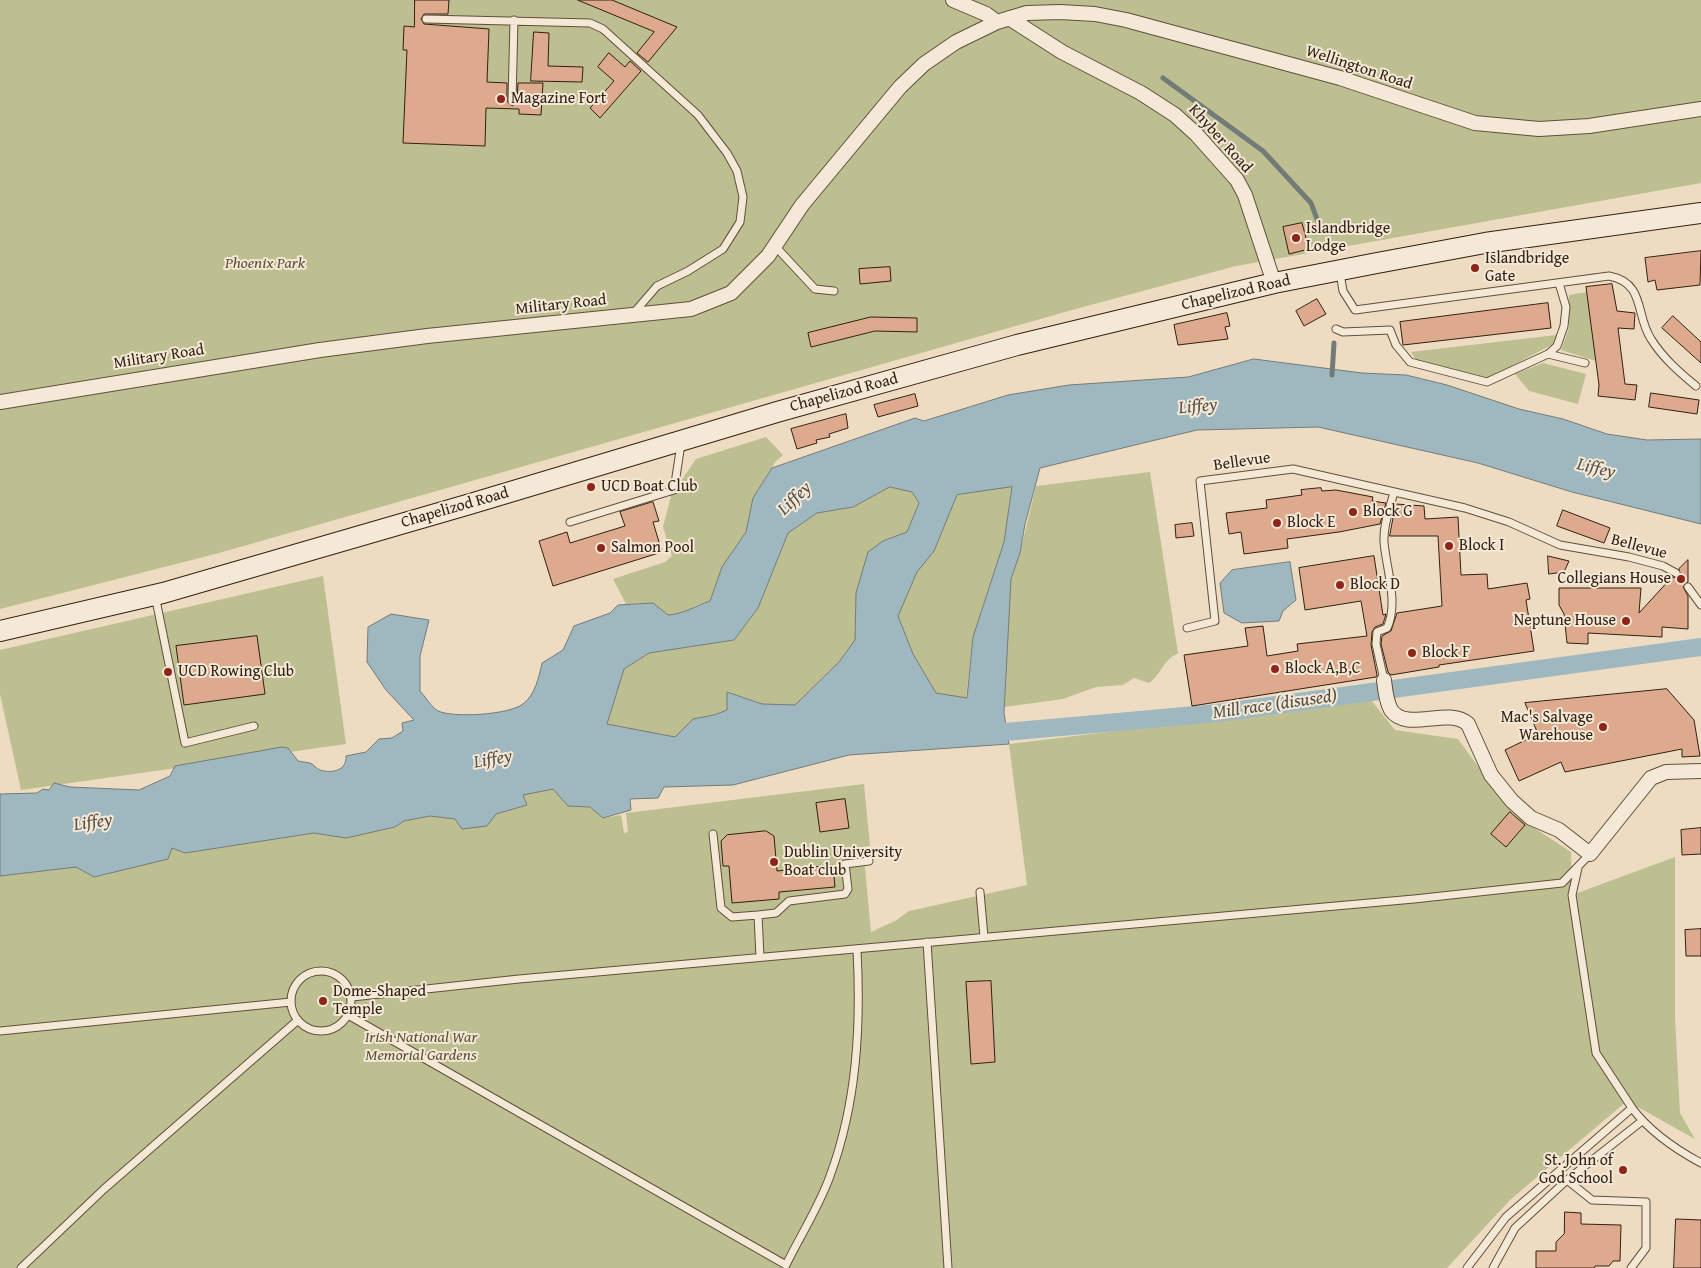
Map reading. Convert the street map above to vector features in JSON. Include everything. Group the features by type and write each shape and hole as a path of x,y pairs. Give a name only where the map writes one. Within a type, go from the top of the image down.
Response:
{"main road":[{"name":"Chapelizod Road","path":"0,632 155,595 1017,345 1274,283 1340,270 1485,243 1701,213"}],"street":[{"name":"Khyber Road","path":"953,0 1003,20 1141,93 1175,115 1237,180 1274,283"},
{"name":"Wellington Road","path":"1003,20 1027,14 1060,12 1095,14 1126,20 1340,78 1475,123 1539,129 1589,126 1701,109"},
{"name":"Military Road","path":"0,402 320,350 427,336 691,309 731,293 768,256 802,205 900,87 924,64 956,42 1003,20"},
{"path":"1384,680 1388,702 1392,711 1408,720 1462,719 1468,724 1491,775 1512,801 1531,818 1559,830 1590,854 1651,778 1666,772 1701,771"}],"lane":[{"path":"426,19 590,23 603,29 651,72 698,115 715,136 737,171 743,197 740,222 723,249 688,271 657,286 632,315"},
{"path":"512,101 514,20"},
{"path":"775,246 815,290 834,291"},
{"path":"1340,270 1343,291 1355,310 1609,276 1620,278 1629,284 1636,294 1649,337 1674,367 1696,386"},
{"path":"1336,329 1343,332 1390,330 1396,345 1410,362 1484,382 1548,354 1560,340 1566,315 1564,295 1559,283"},
{"path":"1548,354 1584,363"},
{"path":"570,522 674,490 681,441"},
{"name":"Bellevue","path":"1188,628 1215,621 1200,481 1293,469 1329,479 1466,508 1509,522 1560,546 1629,557 1663,566 1676,573"},
{"path":"1384,680 1376,644 1377,632 1387,628 1391,620 1391,595 1384,540 1394,492"},
{"path":"1688,587 1701,605"},
{"path":"155,595 185,743 254,726"},
{"path":"713,834 721,908 732,917 776,912 789,901 845,894 848,889 845,864 869,861"},
{"path":"352,996 519,978 857,950 927,942 1414,899 1562,883 1590,854"},
{"path":"1578,867 1572,895 1596,1053 1642,1121 1679,1150 1701,1163"},
{"path":"980,892 984,937"},
{"path":"758,915 760,957"},
{"path":"927,942 948,1268"},
{"path":"348,1015 787,1267 830,1177 846,1124 855,1072 859,1028 857,950"},
{"path":"318,970 328,971 344,980 352,996 348,1015 339,1026 326,1031 311,1029 298,1020 291,1002 292,993 301,977 318,970"},
{"path":"0,1031 291,1002"},
{"path":"21,1268 104,1189 298,1020"},
{"path":"1467,1268 1506,1217 1632,1108"},
{"path":"1493,1268 1515,1228 1567,1180 1642,1121"},
{"path":"1567,1180 1592,1200 1646,1202 1646,1248 1631,1268"}],"green space":[{"name":"Phoenix Park","path":"0,0 1701,0 1701,183 1236,266 1072,310 219,553 0,609"},
{"path":"1587,292 1596,361 1561,350 1569,328 1569,295"},
{"path":"1556,335 1557,342 1485,380 1416,360 1411,352"},
{"path":"1543,363 1586,374 1578,404 1529,391 1515,374"},
{"path":"766,437 783,455 776,461 753,498 746,532 722,567 710,601 695,606 683,614 668,615 651,603 626,604 613,579 665,562 672,556 663,527 671,496 696,459"},
{"path":"1150,472 1178,653 1168,660 1157,676 1149,683 1134,678 1123,685 1096,687 1063,699 1004,707 1011,579 1020,553 1036,486"},
{"path":"1012,486 1004,542 973,637 966,698 936,693 913,654 898,616 917,572 934,551 957,495"},
{"path":"890,487 912,492 919,503 907,532 883,541 856,593 855,640 839,662 795,705 762,704 728,692 727,710 714,715 693,719 675,737 607,724 624,669 649,653 734,640 758,608 788,533 817,513 853,507"},
{"name":"UCD Rowing Club","path":"323,576 346,744 21,790 0,694 0,650"},
{"name":"Irish National War Memorial Gardens","path":"1371,700 1395,730 1458,739 1513,814 1571,852 1572,895 1675,857 1675,1018 1680,1113 1695,1139 1627,1101 1510,1200 1447,1268 0,1268 0,876 76,867 94,877 106,875 172,848 185,853 314,833 346,838 395,827 404,821 430,816 455,819 496,814 527,805 522,795 554,789 568,806 590,807 603,818 621,815 624,833 628,832 626,813 864,784 870,846 863,847 871,932 895,921 909,911 1027,885 1009,744"}],"water":[{"name":"Liffey","path":"1254,359 1362,373 1406,375 1447,385 1519,409 1563,419 1607,434 1647,440 1701,439 1701,524 1572,492 1478,463 1318,427 1197,430 1040,468 1025,524 1020,553 1011,579 1004,713 1009,744 849,755 733,785 664,787 658,798 630,799 631,810 603,818 590,807 568,806 553,789 523,795 527,805 496,814 487,826 462,829 455,819 430,816 404,821 395,827 346,838 314,833 185,853 172,848 168,859 94,877 76,867 0,876 0,794 37,793 43,789 49,790 54,783 70,787 139,790 170,776 175,766 282,747 288,748 298,761 311,764 320,770 334,771 342,768 346,761 346,756 366,752 379,739 392,738 403,731 402,723 414,720 386,690 367,662 368,627 391,614 429,620 420,656 420,691 438,711 468,715 506,711 523,704 531,696 538,680 542,663 563,650 574,626 610,613 618,605 653,603 668,615 710,601 722,567 746,532 753,498 772,468 915,418 924,421 1008,395 1069,385 1188,377","holes":["890,487 912,492 919,503 907,532 883,541 868,552 856,593 855,640 839,662 795,705 762,704 727,692 727,710 714,715 693,719 675,737 607,724 624,669 649,653 734,640 758,608 788,533 817,513 853,507","1012,487 1004,542 973,637 967,698 936,693 913,654 898,616 917,572 934,551 957,495"]},
{"path":"1290,562 1296,600 1283,611 1279,621 1242,623 1224,613 1220,583 1232,570"}],"building":[{"path":"415,0 449,0 448,14 424,14 421,19 424,24 489,29 487,82 507,83 507,101 512,106 517,102 518,83 543,83 541,115 519,114 519,109 486,108 485,146 403,143 407,50 403,50 404,26 414,27"},
{"path":"578,0 612,0 677,27 648,62 637,53 654,32"},
{"path":"534,32 549,33 548,66 583,67 582,82 531,81"},
{"path":"609,53 625,67 630,61 641,71 600,118 590,108 614,81 598,67"},
{"name":"Islandbridge Lodge","path":"1302,223 1309,249 1289,254 1283,227"},
{"path":"1701,251 1700,285 1657,290 1655,280 1648,282 1645,258"},
{"path":"890,267 891,281 860,284 859,269"},
{"path":"1612,284 1617,311 1635,313 1634,329 1618,328 1625,384 1637,385 1635,400 1598,396 1599,385 1586,287"},
{"path":"1317,299 1326,314 1304,326 1296,311"},
{"path":"1548,303 1551,328 1403,345 1400,322"},
{"path":"1227,313 1230,326 1225,327 1228,339 1178,345 1174,325"},
{"path":"1673,316 1701,342 1701,363 1662,328"},
{"path":"871,317 917,318 917,332 875,331 811,347 808,333"},
{"path":"1651,393 1699,400 1697,414 1649,407"},
{"path":"915,394 918,406 878,417 874,405"},
{"path":"846,414 848,428 829,434 830,437 816,440 817,443 797,449 791,429"},
{"name":"Block E","path":"1321,488 1322,491 1336,490 1373,497 1372,501 1386,503 1380,524 1287,539 1288,548 1244,554 1241,532 1229,534 1226,513 1267,508 1266,500 1302,495 1301,490"},
{"name":"Salmon Pool","path":"653,502 659,521 653,522 662,552 553,586 539,541 567,532 570,543 625,526 620,512"},
{"path":"1396,504 1424,506 1425,519 1458,517 1461,575 1487,574 1488,589 1527,583 1530,599 1526,600 1534,651 1439,665 1439,667 1391,675 1388,672 1381,644 1382,636 1391,631 1397,613 1442,606 1438,536 1390,536"},
{"path":"1563,510 1610,528 1604,543 1557,526"},
{"path":"1192,523 1194,536 1176,538 1175,525"},
{"name":"Block A,B,C","path":"1374,556 1383,615 1386,614 1383,624 1375,627 1372,632 1371,645 1376,677 1192,706 1184,655 1248,646 1245,628 1263,626 1267,656 1298,651 1297,644 1367,636 1361,601 1305,610 1299,568"},
{"path":"1548,556 1569,561 1564,572 1549,574"},
{"name":"Neptune House","path":"1688,560 1688,582 1683,587 1688,596 1688,629 1662,627 1662,637 1588,633 1588,644 1567,643 1564,614 1559,605 1559,588 1641,588 1639,613 1672,577 1677,578 1680,576 1679,569"},
{"path":"257,636 265,694 184,705 176,646"},
{"name":"Mac's Salvage Warehouse","path":"1667,689 1694,720 1700,756 1682,757 1682,749 1565,772 1561,762 1519,781 1505,750 1538,734 1525,703"},
{"path":"845,799 849,828 820,832 816,803"},
{"path":"1510,812 1525,825 1506,847 1491,834"},
{"path":"1701,828 1701,854 1682,855 1681,830"},
{"path":"766,831 774,836 777,871 833,865 835,887 779,892 779,899 732,903 729,866 723,866 721,841 727,835"},
{"path":"1701,929 1701,956 1686,956 1685,930"},
{"path":"991,981 995,1062 971,1064 966,982"},
{"path":"1565,1212 1581,1213 1581,1224 1621,1225 1620,1261 1613,1261 1609,1266 1595,1266 1594,1268 1536,1268 1536,1251 1556,1251 1556,1242 1564,1234"},
{"path":"1676,1219 1701,1220 1701,1268 1674,1268"}],"waterway":[{"path":"1163,78 1263,151 1311,203 1321,230"},
{"path":"1332,375 1334,343"},
{"name":"Mill race (disused)","path":"983,734 1218,713 1701,647"}],"place":[{"name":"Magazine Fort","path":"501,99"},
{"name":"Islandbridge Lodge","path":"1296,238"},
{"name":"Islandbridge Gate","path":"1475,268"},
{"name":"UCD Boat Club","path":"591,487"},
{"name":"Block G","path":"1353,512"},
{"name":"Block E","path":"1277,523"},
{"name":"Block I","path":"1449,546"},
{"name":"Salmon Pool","path":"601,548"},
{"name":"Collegians House","path":"1681,579"},
{"name":"Block D","path":"1340,585"},
{"name":"Neptune House","path":"1626,621"},
{"name":"Block F","path":"1412,653"},
{"name":"Block A,B,C","path":"1275,669"},
{"name":"UCD Rowing Club","path":"168,672"},
{"name":"Mac's Salvage Warehouse","path":"1603,727"},
{"name":"Dublin University Boat club","path":"774,862"},
{"name":"Dome-Shaped Temple","path":"323,1001"},
{"name":"St. John of God School","path":"1623,1170"}]}
